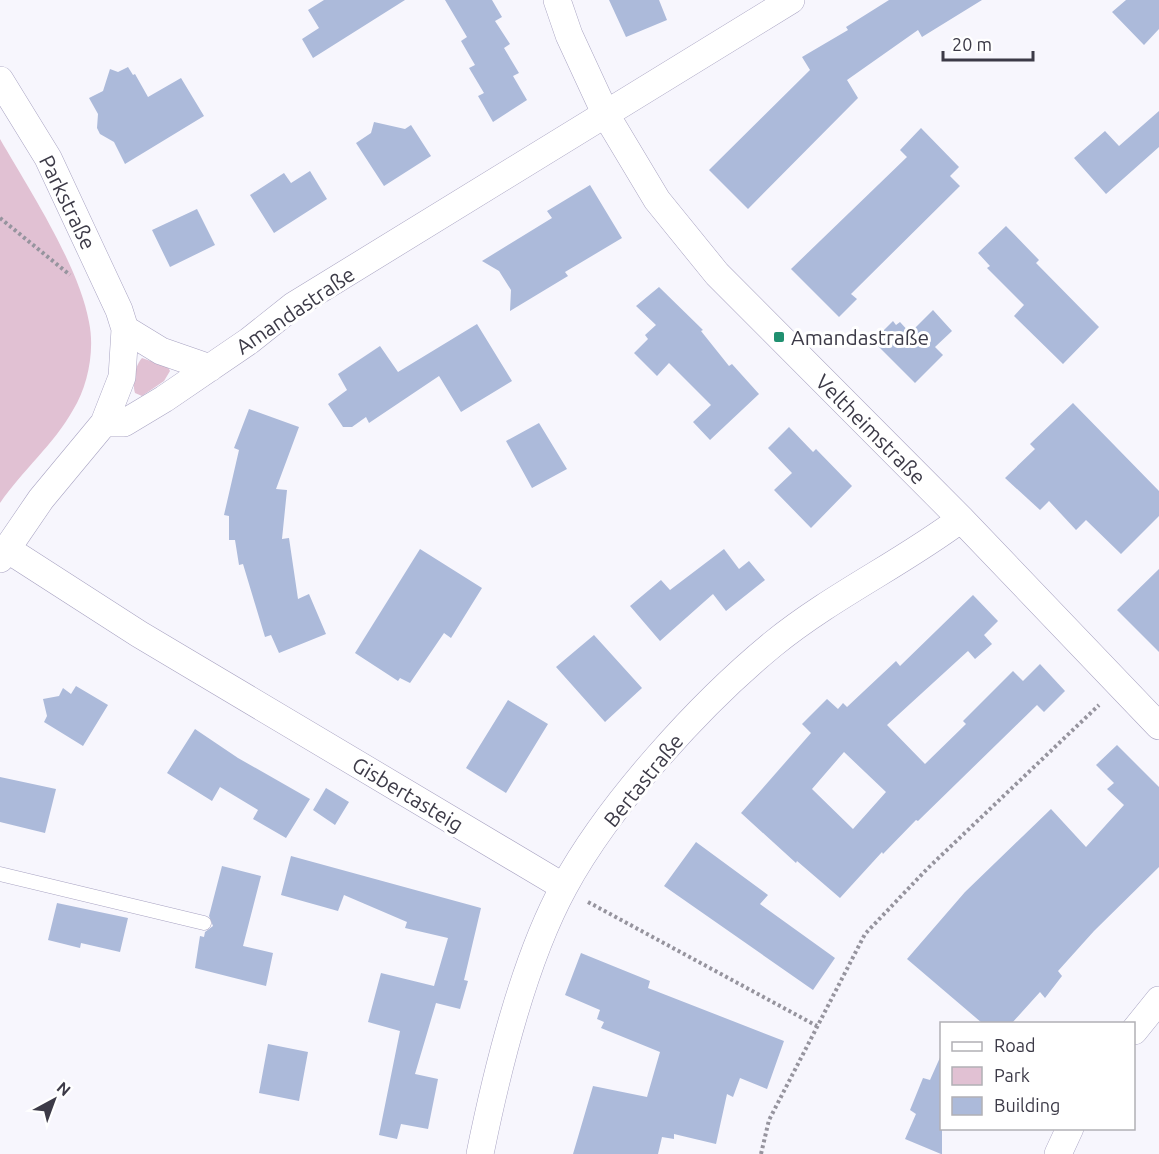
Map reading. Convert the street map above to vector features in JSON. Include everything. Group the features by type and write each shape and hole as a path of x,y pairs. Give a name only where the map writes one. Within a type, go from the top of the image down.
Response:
{"street":[{"name":"Veltheimstraße","path":"557,0 569,35 606,115 657,200 717,274 961,519 1159,726"},
{"name":"Amandastraße","path":"104,423 124,423 249,341 293,306 791,0"},
{"name":"Parkstraße","path":"0,80 48,158 126,328 122,377 104,423 41,499 3,554"},
{"path":"126,328 161,351 210,368"},
{"name":"Bertastraße","path":"480,1154 490,1101 532,963 564,887 634,787 686,728 773,644 860,582 961,519"},
{"name":"Gisbertasteig","path":"3,554 564,887"},
{"path":"1135,1030 1159,1000"},
{"path":"1058,1154 1069,1130"}],"lane":[{"path":"0,874 204,923"}],"path":[{"path":"0,218 78,281"},
{"path":"761,1154 769,1120 865,934 927,869 1119,686"},
{"path":"564,887 589,904 817,1026"}],"green space":[{"path":"0,139 52,228 75,277 89,322 91,356 83,390 73,410 57,434 0,503"},
{"path":"142,358 168,367 170,371 164,381 142,396 135,393 134,385 136,370"}],"building":[{"path":"324,0 405,0 313,58 302,39 319,28 308,10"},
{"path":"445,0 492,0 502,17 495,21 510,44 504,48 519,73 513,76 527,100 493,122 478,96 484,93 469,68 475,65 461,41 467,37"},
{"path":"609,0 659,0 667,20 626,37"},
{"path":"889,0 982,0 922,37 918,30 847,80 858,98 748,209 709,170 810,70 802,57 848,30 846,27"},
{"path":"1126,0 1159,0 1159,29 1144,45 1112,12"},
{"path":"128,67 133,75 135,74 148,97 181,78 204,116 125,164 114,142 100,134 97,128 98,114 89,98 103,91 110,69 118,72"},
{"path":"1159,111 1159,147 1106,194 1074,158 1105,131 1119,146"},
{"path":"374,122 405,129 411,125 431,156 384,186 356,143 371,133"},
{"path":"921,128 959,167 950,176 960,186 851,294 857,299 839,317 791,269 907,157 900,150"},
{"path":"310,171 327,199 274,233 250,195 284,173 291,183"},
{"path":"590,185 622,238 565,272 568,276 510,311 511,290 499,271 482,261 552,218 547,211"},
{"path":"197,209 215,245 170,267 152,230"},
{"path":"1006,226 1039,260 1036,263 1099,327 1063,364 1014,316 1024,305 987,268 990,266 978,253"},
{"path":"659,287 703,330 701,331 729,366 732,364 759,394 710,440 693,422 711,405 669,363 657,376 634,353 648,339 645,335 656,325 636,306"},
{"path":"933,310 952,331 935,347 943,355 915,383 873,341 893,321 896,325 900,322 910,333"},
{"path":"477,324 512,381 461,412 439,376 369,423 366,417 352,427 343,427 328,404 347,390 338,374 380,346 398,372"},
{"path":"1073,403 1159,491 1159,516 1121,554 1086,520 1076,530 1049,501 1040,510 1005,478 1035,449 1030,444"},
{"path":"249,409 299,427 276,489 287,490 282,539 289,538 298,599 309,594 326,634 279,653 271,635 265,637 243,564 239,565 235,540 229,540 229,516 224,515 239,450 234,448"},
{"path":"539,423 567,469 532,488 506,441"},
{"path":"789,427 813,452 816,449 852,486 811,528 774,490 792,473 768,448"},
{"path":"420,549 482,588 451,638 444,633 410,683 400,678 398,681 355,653"},
{"path":"724,549 739,569 749,561 765,580 726,611 713,594 660,641 630,606 661,580 670,590"},
{"path":"1159,569 1159,652 1117,610"},
{"path":"973,595 998,621 984,635 992,644 975,659 968,651 887,725 925,764 966,724 963,721 1013,671 1023,681 1040,664 1065,691 1044,712 1037,705 918,821 916,820 883,854 882,852 840,898 797,861 796,863 741,813 811,733 802,724 827,699 838,709 843,703 847,707 896,661 900,666","holes":["844,752 886,792 853,829 812,789"]},
{"path":"594,635 642,688 605,722 556,667"},
{"path":"76,686 108,705 83,746 44,722 47,716 43,699 59,696 63,688 71,694"},
{"path":"508,700 548,724 506,793 466,768"},
{"path":"195,729 238,758 310,799 286,838 253,819 258,810 220,787 212,801 167,773"},
{"path":"1117,745 1159,787 1159,867 1094,931 1058,971 1062,976 1045,998 1040,992 1013,1022 981,1022 907,959 965,892 1051,809 1086,847 1124,805 1107,789 1114,783 1096,765"},
{"path":"0,777 56,789 45,833 0,822"},
{"path":"326,788 349,802 335,825 313,810"},
{"path":"696,842 768,895 760,904 835,958 813,990 664,886"},
{"path":"291,856 481,908 464,980 468,981 460,1009 436,1003 415,1074 438,1079 428,1129 401,1124 397,1139 379,1135 400,1031 368,1022 381,973 434,986 448,938 405,928 407,922 344,895 338,911 281,895"},
{"path":"222,866 261,876 243,946 273,953 266,986 195,968 200,936 204,937 205,932 213,926 209,916"},
{"path":"57,903 128,918 120,952 81,943 80,948 48,940"},
{"path":"581,953 650,981 648,988 784,1041 767,1089 740,1078 733,1097 727,1094 716,1144 674,1134 674,1139 662,1137 658,1154 573,1154 593,1086 647,1097 660,1052 601,1028 604,1022 597,1019 600,1010 565,995"},
{"path":"268,1044 308,1052 299,1101 259,1093"},
{"path":"940,1058 942,1154 905,1139 916,1114 910,1110 923,1078 930,1080"}],"place":[{"name":"Amandastraße","path":"779,337"}]}
